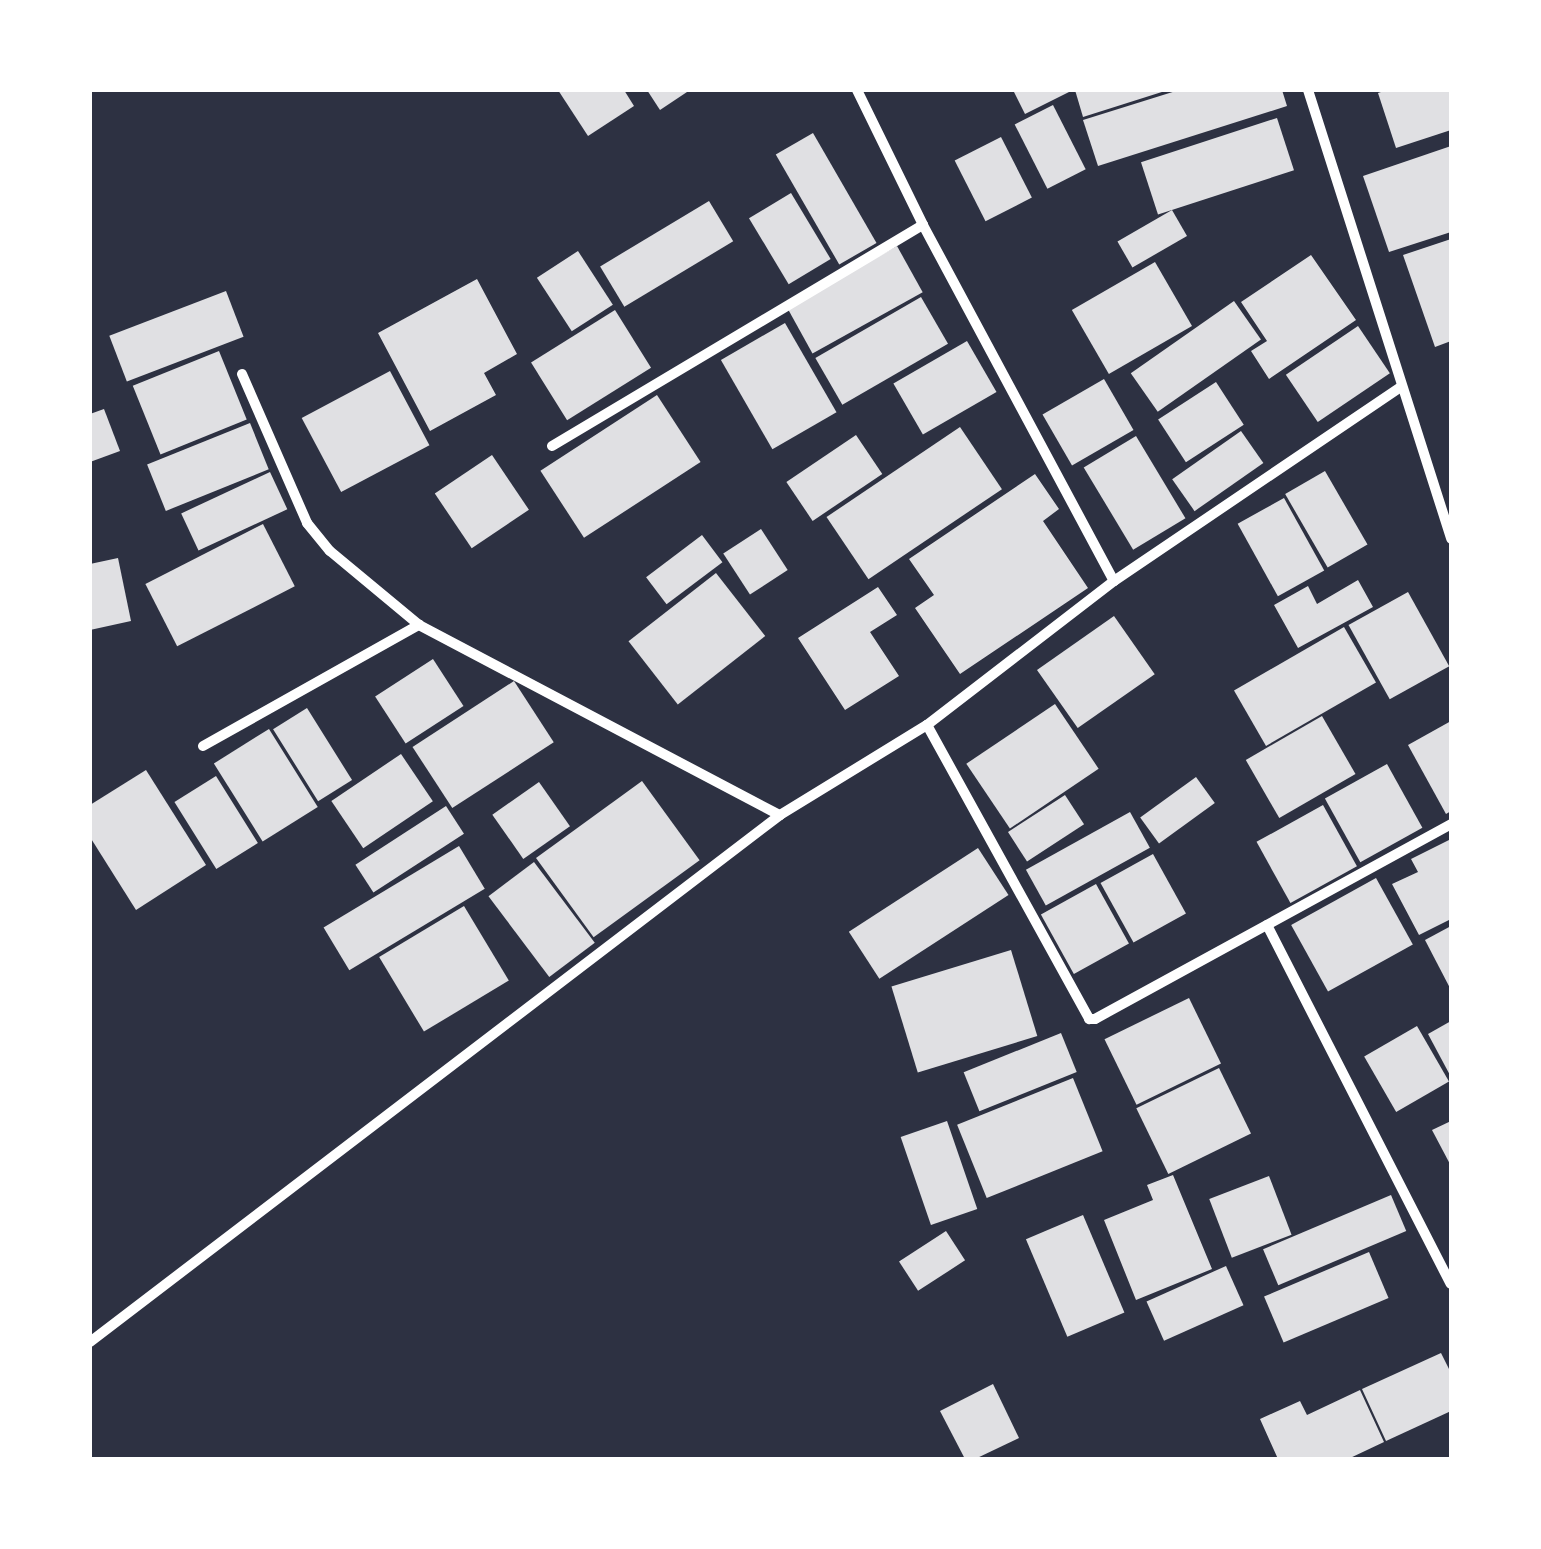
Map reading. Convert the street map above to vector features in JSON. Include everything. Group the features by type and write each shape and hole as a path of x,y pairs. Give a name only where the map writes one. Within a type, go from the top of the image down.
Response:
{"street":[{"path":"857,90 923,225 1114,581"},
{"path":"1308,90 1451,538"},
{"path":"552,446 923,225"},
{"path":"242,374 307,522 330,551 419,625 780,815"},
{"path":"90,1342 780,815 927,725 1114,581 1401,387"},
{"path":"204,746 419,625"},
{"path":"927,725 1089,1018 1096,1019 1451,824"},
{"path":"1267,925 1451,1284"}],"building":[{"path":"558,90 624,90 634,106 588,136"},
{"path":"647,90 690,90 660,110"},
{"path":"1013,90 1073,90 1025,114"},
{"path":"1075,90 1165,90 1165,91 1083,117"},
{"path":"1179,90 1282,90 1287,106 1098,166 1083,120"},
{"path":"1451,90 1451,130 1396,148 1378,93"},
{"path":"1053,105 1086,169 1047,189 1015,125"},
{"path":"1277,118 1294,170 1158,214 1141,162"},
{"path":"813,133 876,243 839,264 776,154"},
{"path":"1001,137 1032,198 986,221 955,161"},
{"path":"1451,146 1451,232 1389,252 1363,176"},
{"path":"791,193 831,259 789,284 749,218"},
{"path":"709,201 733,241 624,307 600,266"},
{"path":"1172,210 1187,236 1132,267 1117,242"},
{"path":"1451,239 1451,341 1435,347 1403,255"},
{"path":"897,246 923,292 812,353 787,307"},
{"path":"578,251 613,305 572,331 537,278"},
{"path":"1311,255 1356,320 1269,379 1251,351 1267,341 1241,302"},
{"path":"1155,262 1192,326 1109,374 1072,310"},
{"path":"477,279 517,354 484,373 496,395 430,431 378,333"},
{"path":"226,291 244,337 127,382 109,336"},
{"path":"921,297 948,344 842,405 815,358"},
{"path":"1234,301 1261,340 1158,412 1131,373"},
{"path":"615,310 651,368 567,420 531,362"},
{"path":"785,323 836,412 772,449 721,360"},
{"path":"1358,326 1390,373 1318,422 1286,375"},
{"path":"967,341 996,392 923,435 893,384"},
{"path":"219,351 247,420 160,454 133,386"},
{"path":"390,371 429,445 341,492 302,418"},
{"path":"1104,379 1134,430 1072,466 1043,415"},
{"path":"1216,382 1244,425 1186,462 1158,420"},
{"path":"657,395 701,462 584,538 540,471"},
{"path":"104,409 120,451 90,462 90,414"},
{"path":"250,423 269,469 166,511 147,465"},
{"path":"960,427 1002,489 868,579 827,517"},
{"path":"1241,431 1263,463 1195,511 1172,479"},
{"path":"856,435 882,474 813,521 786,482"},
{"path":"1136,436 1185,518 1133,550 1084,467"},
{"path":"492,455 529,510 472,548 435,494"},
{"path":"1325,471 1368,545 1328,568 1285,494"},
{"path":"270,472 287,509 199,551 181,513"},
{"path":"1035,474 1059,509 1043,521 1088,588 960,674 915,608 934,595 909,559"},
{"path":"1284,498 1324,571 1278,596 1238,524"},
{"path":"263,524 295,586 177,646 145,584"},
{"path":"761,529 788,570 750,595 723,554"},
{"path":"702,535 722,562 667,604 646,577"},
{"path":"118,558 131,621 90,630 90,564"},
{"path":"716,573 765,636 678,704 629,641"},
{"path":"1358,580 1373,607 1298,648 1274,605 1308,586 1317,604"},
{"path":"878,587 897,615 870,632 899,676 845,710 798,638"},
{"path":"1408,592 1449,666 1390,699 1349,625"},
{"path":"1114,616 1155,674 1078,728 1037,670"},
{"path":"1344,627 1376,682 1266,746 1234,690"},
{"path":"433,659 463,706 406,744 375,697"},
{"path":"514,681 554,742 452,808 413,747"},
{"path":"1055,704 1099,769 1010,828 966,764"},
{"path":"307,708 352,780 318,801 273,729"},
{"path":"1322,716 1356,774 1279,818 1246,760"},
{"path":"1451,721 1451,811 1446,814 1408,745"},
{"path":"269,729 318,807 263,841 214,763"},
{"path":"401,754 433,801 363,848 331,801"},
{"path":"1387,764 1422,828 1360,862 1325,798"},
{"path":"146,770 206,865 136,910 90,837 90,805"},
{"path":"216,776 258,843 216,869 174,802"},
{"path":"1196,777 1215,803 1159,843 1140,818"},
{"path":"642,781 700,860 594,937 536,858"},
{"path":"539,782 570,826 523,859 492,815"},
{"path":"1065,795 1084,824 1027,861 1008,832"},
{"path":"1323,805 1357,866 1290,903 1257,842"},
{"path":"446,806 464,834 373,892 355,865"},
{"path":"1130,812 1150,848 1046,906 1026,870"},
{"path":"1451,839 1451,919 1419,935 1392,884 1418,872 1411,859"},
{"path":"459,846 485,889 349,970 324,927"},
{"path":"978,848 1008,895 879,979 849,932"},
{"path":"1153,854 1186,913 1133,943 1101,883"},
{"path":"534,862 595,943 549,977 488,896"},
{"path":"1376,878 1413,944 1328,991 1291,925"},
{"path":"1096,884 1129,943 1074,974 1041,915"},
{"path":"464,906 509,981 424,1032 379,957"},
{"path":"1451,926 1451,990 1425,940"},
{"path":"1011,950 1037,1036 918,1073 891,987"},
{"path":"1189,998 1221,1064 1137,1105 1105,1039"},
{"path":"1451,1021 1451,1077 1428,1034"},
{"path":"1417,1026 1449,1081 1396,1112 1364,1056"},
{"path":"1061,1033 1077,1072 979,1111 964,1072"},
{"path":"1219,1068 1251,1134 1168,1174 1136,1108"},
{"path":"1073,1078 1103,1151 987,1198 957,1125"},
{"path":"947,1121 977,1209 931,1225 901,1137"},
{"path":"1451,1121 1451,1166 1432,1130"},
{"path":"1173,1175 1212,1269 1136,1300 1104,1220 1153,1200 1147,1185"},
{"path":"1269,1176 1292,1235 1232,1258 1209,1199"},
{"path":"1391,1195 1406,1231 1278,1285 1263,1249"},
{"path":"1083,1215 1124,1313 1067,1337 1026,1239"},
{"path":"946,1231 965,1260 918,1291 899,1261"},
{"path":"1369,1252 1389,1298 1284,1343 1264,1297"},
{"path":"1226,1266 1243,1305 1164,1341 1147,1301"},
{"path":"1441,1353 1451,1373 1451,1411 1386,1441 1362,1389"},
{"path":"993,1384 1019,1438 975,1459 965,1459 940,1411"},
{"path":"1360,1390 1384,1442 1348,1459 1278,1459 1260,1419 1300,1401 1307,1415"}]}
